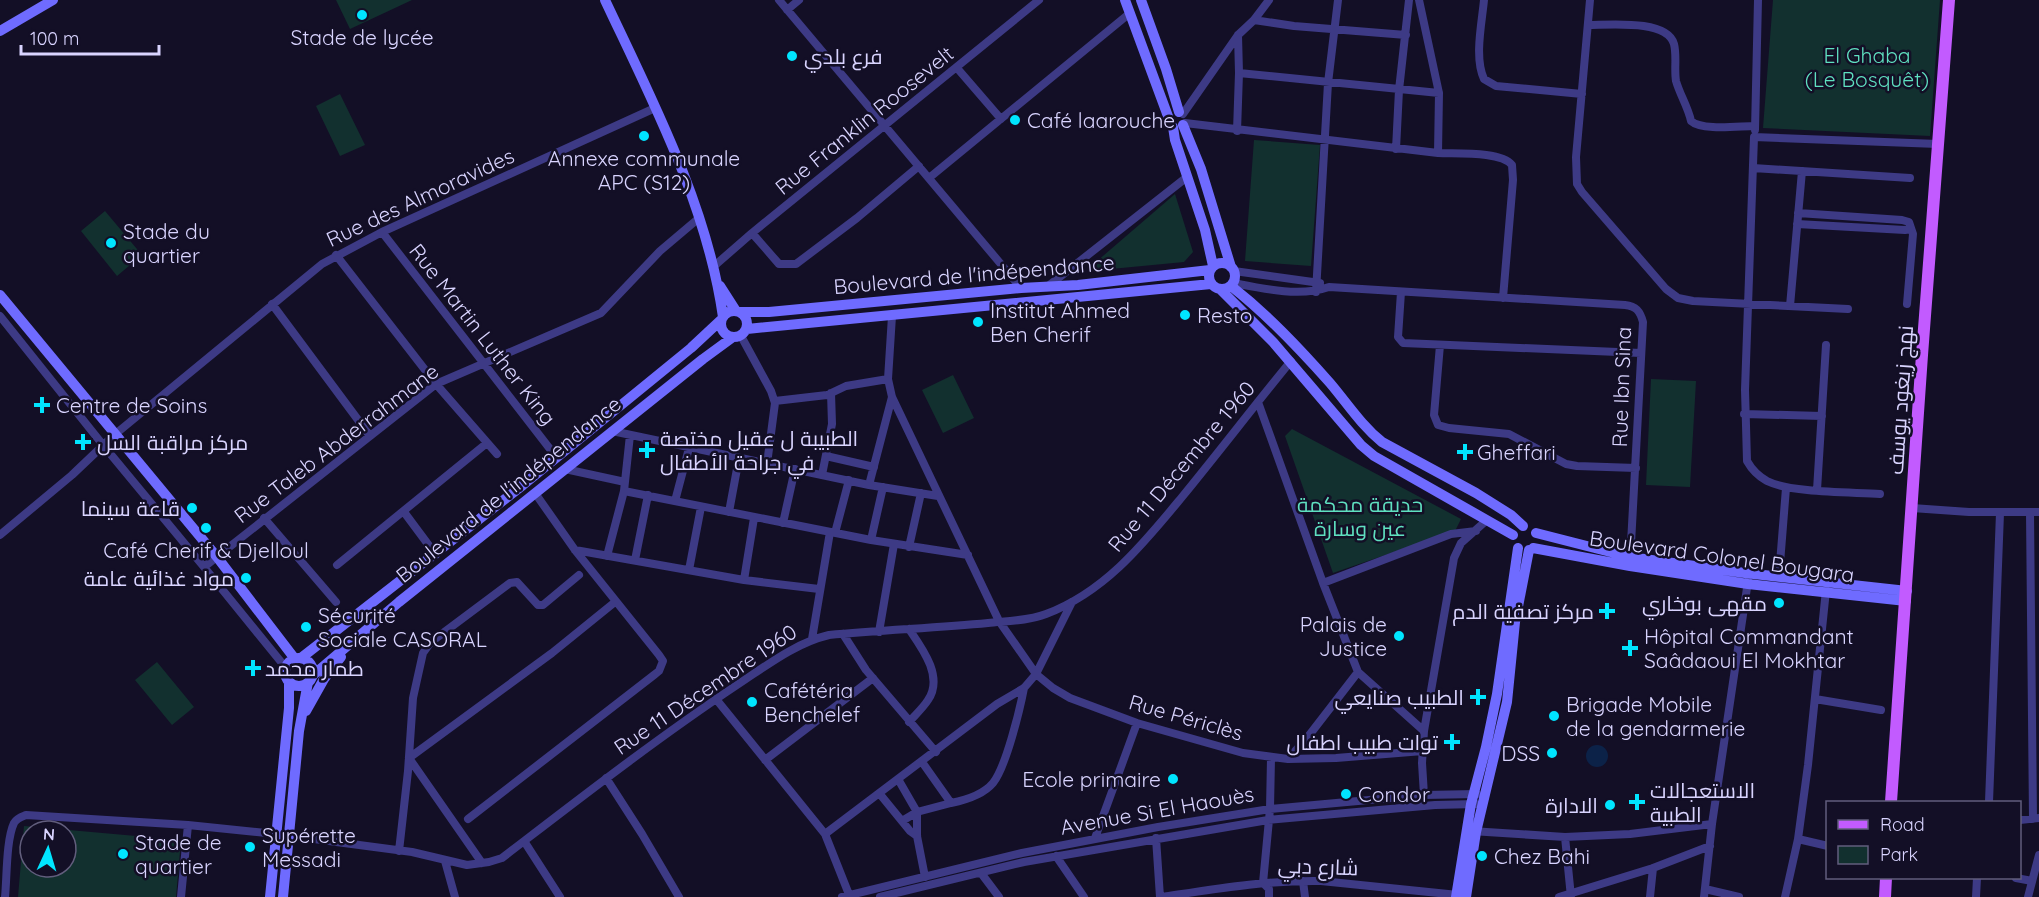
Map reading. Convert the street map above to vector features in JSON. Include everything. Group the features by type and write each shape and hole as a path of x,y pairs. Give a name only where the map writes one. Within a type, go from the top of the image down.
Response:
{"main road":[{"path":"1,29 53,0"},
{"path":"605,0 675,152 699,218 718,284 723,332 740,334 746,318 718,284"},
{"path":"1125,0 1202,170 1233,269 1224,286"},
{"path":"1141,0 1166,69 1179,120 1175,140 1208,241 1212,268 1209,277 1253,303 1289,338 1370,432 1491,502 1536,533 1537,541 1526,548 1471,831 1463,896"},
{"name":"نهج زيغود يوسف","path":"1891,801 1949,0"},
{"name":"Boulevard de l'indépendance","path":"739,312 769,312 1047,287 1212,268 1223,263 1233,269"},
{"path":"1224,286 1361,445 1513,535"},
{"name":"Boulevard de l'indépendance","path":"310,679 350,643 564,469 703,359 740,334 1000,305 1224,286"},
{"path":"1000,305 1001,290"},
{"path":"0,295 217,557 298,659 311,665 300,722 283,897"},
{"path":"722,319 729,312 739,312"},
{"name":"Boulevard de l'indépendance","path":"298,659 436,555 557,458 691,348 722,319"},
{"path":"1523,526 1513,535 1513,542 1526,548"},
{"name":"Boulevard Colonel Bougara","path":"1536,533 1630,561"},
{"name":"Boulevard Colonel Bougara","path":"1526,548 1747,578 1906,596"},
{"name":"Boulevard Colonel Bougara","path":"1747,578 1779,576 1826,587"},
{"path":"300,722 313,697 350,643"},
{"path":"270,897 288,718 289,682 285,675 286,668 291,661 298,659"},
{"path":"289,682 301,686 310,679"},
{"path":"1885,897 1886,879"}],"street":[{"path":"778,0 1021,288"},
{"path":"787,10 799,0"},
{"name":"Rue Franklin Roosevelt","path":"713,267 1039,0"},
{"path":"1316,292 1328,83 1338,0"},
{"path":"1396,149 1399,90 1409,0"},
{"path":"1419,0 1439,93 1438,153"},
{"path":"1484,0 1480,67 1488,83 1496,86 1582,94"},
{"path":"1590,0 1576,174 1577,184 1582,192 1671,294 1678,298 1693,301 1848,309"},
{"path":"1758,0 1744,414 1747,461 1753,471 1760,476 1786,488 1881,494"},
{"path":"1265,2 1254,20 1238,34 1179,120 1237,131 1396,149 1503,158 1512,165 1513,180 1503,298"},
{"path":"929,178 1130,13"},
{"path":"1254,20 1406,35"},
{"path":"1588,26 1642,26 1664,31 1673,42 1676,81 1690,121 1695,125 1703,126 1755,126"},
{"path":"1237,131 1238,34"},
{"path":"957,68 1001,119"},
{"path":"1239,73 1439,93"},
{"name":"Rue des Almoravides","path":"0,536 116,434 322,264 382,232 655,108"},
{"path":"1754,137 1938,144"},
{"path":"752,233 779,264 796,264 812,254 919,166"},
{"path":"1753,168 1910,178"},
{"path":"1790,306 1802,171"},
{"path":"1047,287 1187,177"},
{"path":"1798,213 1909,222 1913,234 1907,304"},
{"name":"Rue Taleb Abderrahmane","path":"204,567 436,384 601,313 660,251 699,218"},
{"path":"1797,224 1905,230 1910,226"},
{"name":"Rue Martin Luther King","path":"382,232 557,458"},
{"path":"336,255 436,384 497,454"},
{"path":"1233,269 1317,281 1329,287"},
{"path":"1224,286 1316,292 1329,287"},
{"name":"Rue Ibn Sina","path":"1329,287 1633,306 1641,315 1643,322 1630,561"},
{"path":"1401,292 1399,340 1407,344 1641,353"},
{"path":"272,304 370,436"},
{"path":"0,316 286,668"},
{"path":"869,485 892,397 888,379 892,316"},
{"path":"740,334 775,401 767,464"},
{"path":"1440,345 1434,415 1438,425 1509,434 1566,464 1636,468"},
{"path":"1817,490 1826,345"},
{"name":"Rue 11 Décembre 1960","path":"5,897 11,835 14,824 21,816 26,815 188,825 276,834 412,852 467,865 502,858 606,778 716,699 812,639 843,634 1029,619 1047,614 1095,588 1122,566 1208,466 1291,362"},
{"path":"53,383 65,373"},
{"path":"775,401 810,398 831,393 846,386 888,379"},
{"path":"822,475 833,415 831,393"},
{"name":"Rue Périclès","path":"892,397 999,621 1036,674 1053,688 1070,698 1137,723 1243,753 1271,758 1336,758 1423,751"},
{"path":"1258,402 1323,584 1358,672 1425,731"},
{"path":"1744,414 1822,416"},
{"path":"612,431 869,485 938,496"},
{"path":"607,556 624,486 630,435"},
{"path":"337,565 487,443"},
{"path":"675,501 689,448"},
{"path":"826,456 874,467"},
{"path":"729,512 739,458"},
{"path":"564,469 648,495 701,507 909,547 968,555"},
{"path":"783,523 795,469"},
{"path":"812,639 819,589 849,480"},
{"path":"871,540 883,487"},
{"path":"1779,576 1786,488"},
{"path":"468,819 659,671 663,661 575,550 535,493"},
{"path":"909,547 921,493"},
{"path":"634,560 648,495"},
{"path":"689,570 701,507"},
{"path":"1912,508 2000,513 2035,512 2036,819 2021,820"},
{"path":"404,512 436,555"},
{"path":"1989,801 2000,513"},
{"path":"744,580 754,518"},
{"path":"264,519 336,602"},
{"path":"1425,795 1422,774 1425,731 1454,558 1461,543 1487,520"},
{"path":"1323,584 1451,534 1476,531"},
{"path":"879,632 894,544"},
{"path":"575,550 744,580 819,589"},
{"path":"399,851 413,698 423,653 431,642 510,583 517,582 538,605 543,605 579,575"},
{"path":"1739,897 1704,893 1747,578"},
{"path":"1785,897 1798,839 1826,587"},
{"path":"409,758 552,653 615,602"},
{"path":"825,834 997,704 1024,688 1036,674 1072,602"},
{"path":"909,629 928,660 933,689 930,699 909,722"},
{"path":"843,634 873,678 936,752"},
{"path":"1288,759 1358,672"},
{"path":"765,760 873,678"},
{"path":"902,821 917,812 962,801 983,791 996,778 1016,723 1024,688"},
{"path":"716,699 825,834 847,896"},
{"path":"1815,699 1881,710"},
{"path":"1095,838 1137,723"},
{"path":"409,758 482,863"},
{"path":"1269,897 1269,890 1263,883 1270,809 1271,758"},
{"path":"922,762 951,803"},
{"path":"606,778 679,897"},
{"path":"898,779 917,812 917,836 925,877"},
{"path":"879,793 917,836"},
{"name":"Avenue Si El Haouès","path":"847,896 1022,853 1095,838 1270,809 1425,795 1478,799"},
{"name":"Avenue Si El Haouès","path":"882,897 910,894 1024,862 1156,838 1268,820 1478,799"},
{"path":"1471,831 1565,837 1630,834 1712,824"},
{"path":"181,897 188,825"},
{"path":"1565,837 1571,896"},
{"path":"1156,838 1161,897"},
{"path":"1798,839 1826,846"},
{"path":"524,841 560,897"},
{"path":"1559,897 1571,896 1710,846"},
{"path":"1022,853 1024,862"},
{"path":"2028,897 2039,855"},
{"path":"1056,856 1084,897"},
{"path":"446,861 455,897"},
{"path":"1650,897 1653,868"},
{"path":"981,873 999,897"},
{"path":"1976,897 1977,879"},
{"path":"2021,879 2032,881"},
{"path":"1303,880 1305,897"},
{"name":"شارع دبي","path":"1161,897 1303,880 1463,896"}],"green space":[{"name":"Stade de lycée","path":"336,0 412,0 350,29"},
{"name":"El Ghaba (Le Bosquêt)","path":"1773,0 1940,0 1930,136 1763,128"},
{"path":"340,94 365,145 340,156 316,106"},
{"path":"1254,140 1320,145 1311,266 1245,261"},
{"path":"1175,194 1193,252 1184,262 1090,271 1089,268"},
{"name":"Stade du quartier","path":"105,211 142,255 117,276 81,231"},
{"path":"953,375 974,418 943,433 922,390"},
{"path":"1651,379 1696,381 1690,487 1646,485"},
{"name":"حديقة محكمة عين وسارة","path":"1292,429 1461,519 1455,531 1333,573 1285,436"},
{"path":"157,662 194,707 172,725 135,680"},
{"name":"Stade de quartier","path":"78,831 181,840 176,897 18,897 20,879 78,879"}],"water":[{"path":"1597,745 1605,748 1608,756 1605,764 1597,767 1589,764 1586,756 1589,748"}],"place":[{"name":"Stade de lycée","path":"362,15"},
{"name":"فرع بلدي","path":"792,56"},
{"name":"Café laarouche","path":"1015,120"},
{"name":"Annexe communale APC (S12)","path":"644,136"},
{"name":"Stade du quartier","path":"111,243"},
{"name":"Resto","path":"1185,315"},
{"name":"Institut Ahmed Ben Cherif","path":"978,322"},
{"name":"Centre de Soins","path":"42,405"},
{"name":"مركز مراقبة السل","path":"83,442"},
{"name":"الطبيبة ل عقيل مختصة في جراحة الأطفال","path":"647,450"},
{"name":"Gheffari","path":"1465,452"},
{"name":"قاعة سينما","path":"192,508"},
{"name":"Café Cherif & Djelloul","path":"206,528"},
{"name":"مواد غذائية عامة","path":"246,578"},
{"name":"مقهى بوخاري","path":"1779,603"},
{"name":"مركز تصفية الدم","path":"1607,611"},
{"name":"Sécurité Sociale CASORAL","path":"306,627"},
{"name":"Palais de Justice","path":"1399,636"},
{"name":"Hôpital Commandant Saâdaoui El Mokhtar","path":"1630,648"},
{"name":"طمار محمد","path":"253,668"},
{"name":"الطبيب صنايعي","path":"1478,697"},
{"name":"Cafétéria Benchelef","path":"752,702"},
{"name":"Brigade Mobile de la gendarmerie","path":"1554,716"},
{"name":"توات طبيب اطفال","path":"1452,742"},
{"name":"DSS","path":"1552,753"},
{"name":"Ecole primaire","path":"1173,779"},
{"name":"Condor","path":"1346,794"},
{"name":"الاستعجالات الطبية","path":"1637,802"},
{"name":"الادارة","path":"1610,805"},
{"name":"Supérette Messadi","path":"250,847"},
{"name":"Stade de quartier","path":"123,854"},
{"name":"Chez Bahi","path":"1482,856"}]}
